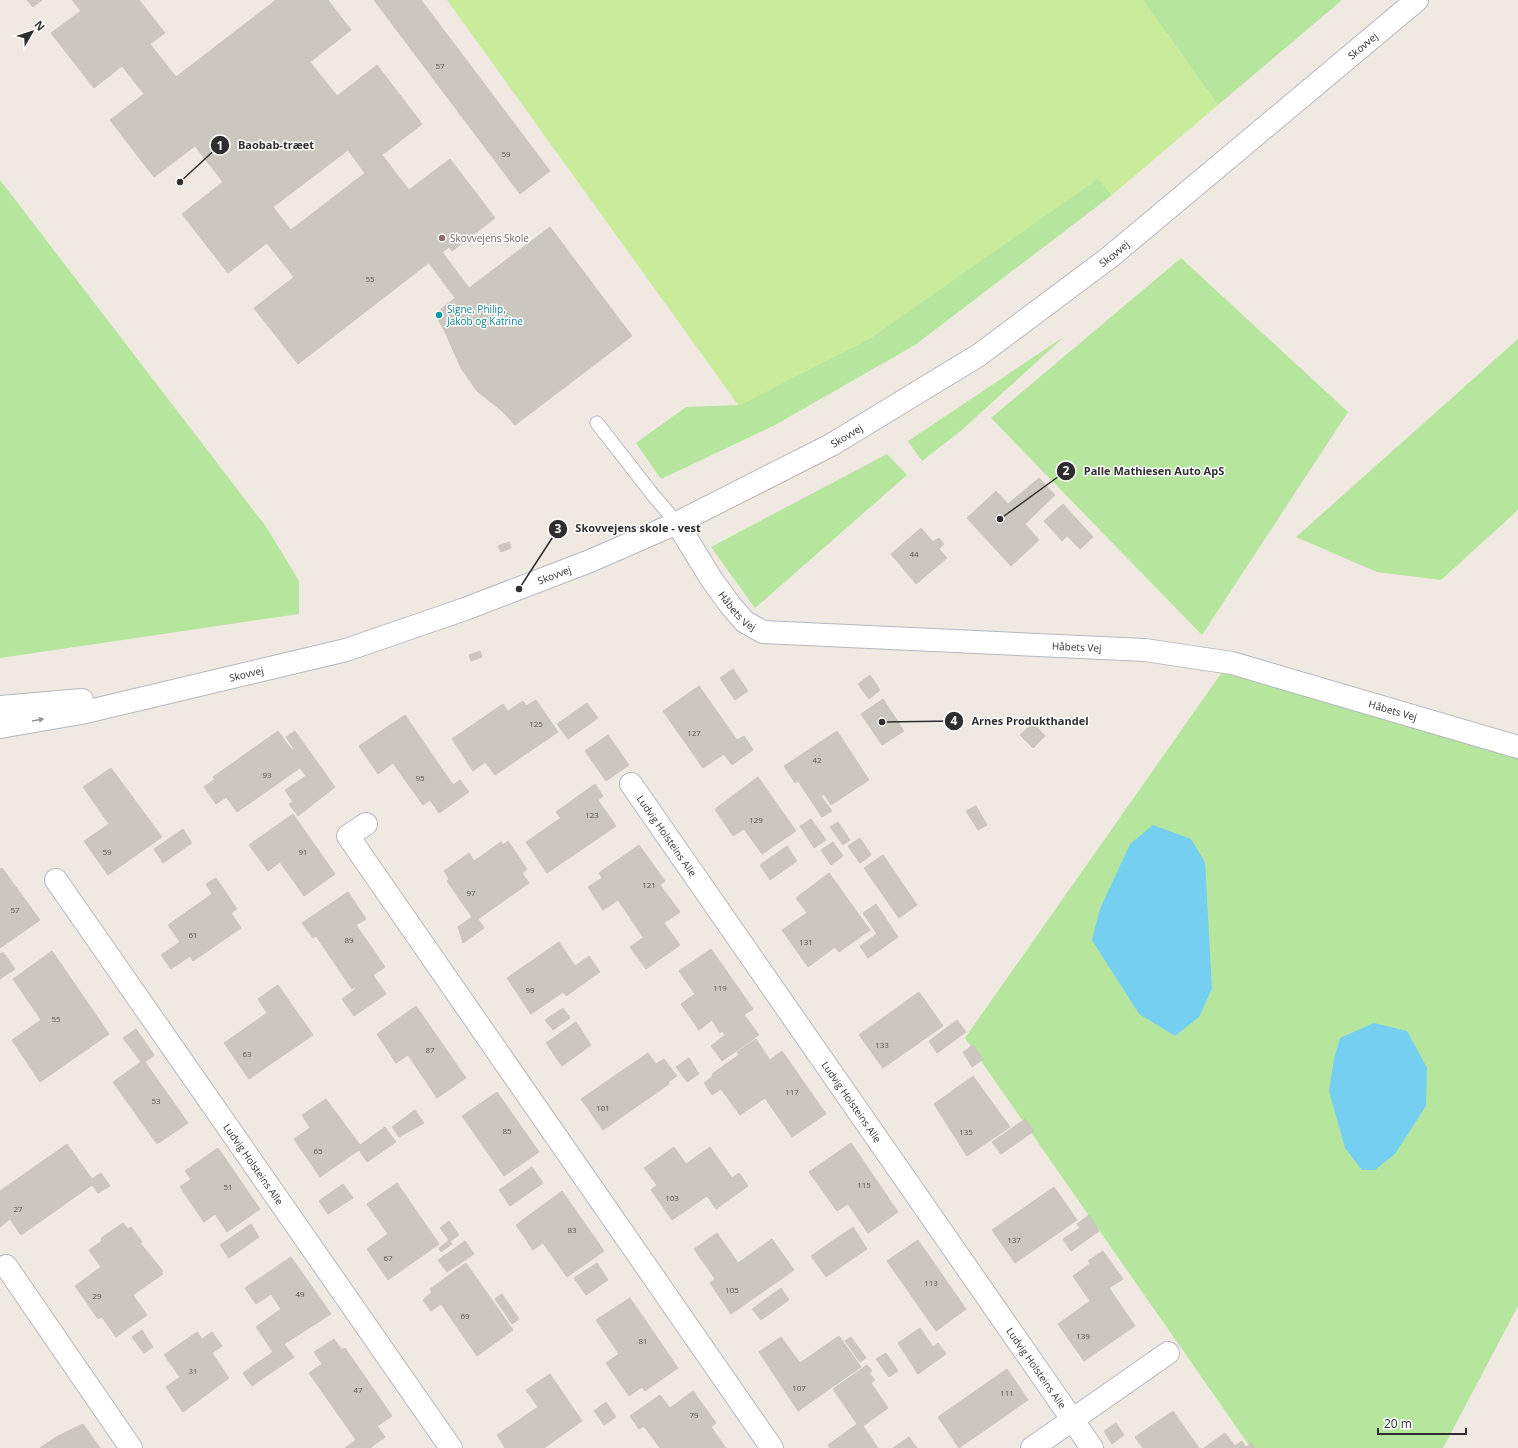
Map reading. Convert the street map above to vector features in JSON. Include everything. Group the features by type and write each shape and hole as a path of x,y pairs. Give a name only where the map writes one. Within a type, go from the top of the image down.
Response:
{"street":[{"name":"Skovvej","path":"0,727 81,713 177,691 361,644 519,589 590,561 677,523 831,445 979,355 1110,257 1417,0"},
{"name":"Håbets Vej","path":"677,523 712,580 731,606 745,622 763,632 1145,650 1232,663 1518,747"},
{"name":"Skovvej","path":"0,707 177,691"},
{"name":"Ludvig Holsteins Alle","path":"631,784 1092,1448"},
{"path":"366,824 348,836 772,1448"},
{"name":"Ludvig Holsteins Alle","path":"56,880 451,1448"},
{"path":"6,1266 132,1448"},
{"name":"Ludvig Holsteins Alle","path":"1032,1448 1168,1353"}],"lane":[{"path":"598,422 653,496 677,523"}],"green space":[{"path":"447,0 1143,0 1218,105 1112,195 1098,179 872,337 739,406"},
{"path":"1143,0 1342,0 1218,105"},
{"path":"1098,178 1112,195 915,345 775,425 661,479 636,443 686,407 739,405 872,337"},
{"path":"0,180 267,528 299,581 299,614 0,658"},
{"path":"1181,258 1348,412 1202,635 991,418"},
{"path":"1065,336 963,429 922,461 908,441"},
{"path":"1518,339 1518,510 1441,580 1377,572 1296,537"},
{"path":"887,454 907,475 755,608 711,547"},
{"path":"1225,668 1518,754 1518,1306 1443,1448 1251,1448 965,1038"}],"water":[{"path":"1153,825 1191,839 1205,862 1212,989 1199,1017 1175,1036 1139,1014 1092,940 1100,909 1130,844"},
{"path":"1374,1023 1407,1031 1427,1068 1426,1106 1395,1154 1375,1170 1362,1170 1345,1148 1329,1091 1334,1059 1340,1038"}],"building":[{"path":"27,0 42,0 33,7"},
{"path":"72,0 139,0 165,33 150,44 176,77 276,0 328,0 351,30 310,62 337,96 377,65 422,124 382,155 409,190 450,159 495,218 452,251 449,247 298,364 254,308 294,277 267,243 228,273 182,214 223,182 195,146 154,177 110,120 144,94 122,66 94,88 51,33 81,11","holes":["348,150 365,173 291,230 273,207"]},
{"path":"374,0 421,0 550,171 520,194"},
{"path":"550,227 632,336 515,425 502,411 477,391 461,368 445,332 435,314 455,298 429,263 442,252 469,288"},
{"path":"1039,478 1055,495 1025,524 1039,540 1011,566 967,518 996,491 1008,504"},
{"path":"1063,504 1093,537 1080,549 1067,536 1062,541 1044,521"},
{"path":"921,528 933,542 939,538 944,544 939,549 947,558 916,584 891,554"},
{"path":"509,542 511,548 501,552 498,546"},
{"path":"480,651 482,657 471,661 469,655"},
{"path":"733,669 748,691 735,700 720,678"},
{"path":"870,675 880,690 869,699 858,684"},
{"path":"699,686 737,740 744,736 753,750 732,765 724,754 703,768 663,711"},
{"path":"883,699 904,731 882,745 861,714"},
{"path":"536,700 558,732 495,775 485,762 473,771 452,739 503,704 508,711 523,701 526,706"},
{"path":"587,703 598,718 568,739 557,724"},
{"path":"405,715 453,785 460,780 469,792 439,813 430,800 423,805 393,763 378,774 359,746"},
{"path":"1033,723 1045,736 1033,748 1020,735"},
{"path":"278,731 292,750 294,749 286,737 295,731 335,787 298,816 289,804 293,802 285,790 306,776 300,768 237,812 226,797 216,804 204,787 215,779 213,777"},
{"path":"837,731 869,780 831,805 824,794 821,796 832,811 822,817 798,781 795,783 784,766"},
{"path":"608,735 629,765 606,781 585,751"},
{"path":"111,768 162,837 108,875 84,841 109,824 83,787"},
{"path":"758,777 796,831 762,854 744,829 733,836 715,809"},
{"path":"595,784 603,796 598,800 616,826 547,873 526,842 561,818 556,812"},
{"path":"976,806 987,825 978,830 966,811"},
{"path":"293,814 335,874 304,896 280,862 268,871 249,845"},
{"path":"811,819 826,840 814,848 800,826"},
{"path":"838,822 850,840 843,845 830,827"},
{"path":"183,829 192,843 163,863 154,849"},
{"path":"860,838 871,855 860,863 848,846"},
{"path":"508,841 527,869 522,873 529,883 478,919 484,928 463,943 458,927 472,917 447,881 449,879 444,871 469,853 474,861 501,842 503,845"},
{"path":"833,842 843,856 831,865 821,850"},
{"path":"639,845 665,881 660,885 680,912 643,937 618,900 603,910 588,887 602,878 599,873"},
{"path":"787,846 797,861 770,880 760,865"},
{"path":"883,855 917,905 899,918 864,868"},
{"path":"2,868 40,920 0,948 0,869"},
{"path":"829,873 870,930 839,952 835,947 808,967 782,930 807,913 796,898"},
{"path":"216,878 237,909 231,913 241,928 193,961 190,956 171,969 161,955 180,942 168,925 212,894 206,884"},
{"path":"348,892 366,919 356,925 385,967 373,975 386,994 354,1016 342,999 356,989 355,987 352,989 316,936 313,938 302,923"},
{"path":"876,904 898,937 868,958 860,946 877,934 863,913"},
{"path":"664,923 680,945 646,969 630,947"},
{"path":"559,942 575,966 589,956 600,972 566,996 563,992 531,1014 507,978"},
{"path":"711,949 753,1009 744,1015 759,1035 722,1061 711,1046 725,1035 722,1031 720,1033 712,1020 699,1030 681,1004 695,994 679,971"},
{"path":"52,951 109,1034 40,1082 12,1040 41,1020 13,979"},
{"path":"3,952 15,969 0,979 0,954"},
{"path":"278,985 313,1035 249,1079 224,1043 267,1013 258,999"},
{"path":"919,992 943,1026 883,1068 859,1035"},
{"path":"416,1006 466,1078 437,1098 408,1055 396,1063 377,1034"},
{"path":"563,1008 570,1018 553,1030 545,1020"},
{"path":"957,1020 966,1032 937,1053 929,1041"},
{"path":"576,1022 591,1045 562,1066 546,1043"},
{"path":"136,1029 154,1055 145,1062 188,1123 157,1144 113,1082 141,1062 123,1038"},
{"path":"756,1039 770,1060 782,1051 826,1114 792,1137 765,1098 740,1115 721,1089 712,1095 704,1083 713,1076 712,1074 739,1055 737,1052"},
{"path":"973,1045 983,1059 972,1067 963,1052"},
{"path":"648,1053 656,1064 664,1059 677,1076 668,1082 669,1084 603,1130 581,1099"},
{"path":"689,1058 699,1074 687,1082 676,1067"},
{"path":"973,1076 1010,1127 967,1156 934,1104"},
{"path":"497,1092 539,1152 504,1176 462,1116"},
{"path":"326,1099 360,1145 385,1127 396,1142 367,1162 359,1150 320,1177 294,1139 310,1128 302,1115"},
{"path":"415,1110 424,1123 399,1137 392,1127"},
{"path":"1025,1119 1034,1131 1001,1154 992,1142"},
{"path":"851,1143 898,1212 868,1233 848,1204 837,1211 809,1172"},
{"path":"67,1144 92,1179 101,1173 110,1186 98,1193 92,1185 21,1235 10,1219 0,1227 0,1191"},
{"path":"674,1147 686,1164 710,1147 732,1178 739,1173 748,1186 716,1209 707,1196 672,1220 651,1190 657,1185 644,1168"},
{"path":"218,1148 260,1209 227,1232 215,1214 204,1222 180,1187 191,1179 185,1171"},
{"path":"532,1167 543,1183 510,1206 499,1190"},
{"path":"397,1183 439,1244 388,1280 367,1249 388,1234 367,1204"},
{"path":"343,1184 353,1198 328,1214 319,1201"},
{"path":"1054,1187 1077,1220 1015,1263 992,1230"},
{"path":"562,1191 604,1251 567,1277 543,1243 533,1250 516,1225"},
{"path":"1089,1215 1099,1231 1071,1251 1063,1239 1080,1228 1077,1224"},
{"path":"449,1221 459,1235 450,1241 452,1244 441,1252 439,1248 449,1240 440,1228"},
{"path":"123,1223 128,1229 131,1227 142,1242 140,1243 163,1271 161,1272 163,1274 133,1295 147,1315 116,1337 102,1317 98,1319 75,1286 101,1267 89,1250 102,1241 101,1238"},
{"path":"251,1224 259,1237 229,1258 220,1245"},
{"path":"853,1227 867,1249 826,1277 811,1256"},
{"path":"717,1233 738,1263 772,1239 794,1270 731,1314 710,1283 715,1279 694,1249"},
{"path":"918,1240 966,1309 936,1331 887,1261"},
{"path":"465,1241 474,1254 447,1272 438,1260"},
{"path":"1103,1251 1123,1279 1109,1288 1135,1326 1084,1361 1058,1324 1090,1301 1073,1276 1090,1264 1088,1261"},
{"path":"291,1257 331,1314 284,1344 294,1357 252,1386 243,1373 273,1352 256,1327 281,1309 271,1294 256,1304 245,1288"},
{"path":"466,1263 513,1330 477,1356 441,1304 431,1311 423,1300 432,1292 430,1289"},
{"path":"597,1263 608,1280 586,1295 574,1278"},
{"path":"781,1288 789,1300 761,1320 752,1309"},
{"path":"502,1294 519,1319 512,1324 495,1299"},
{"path":"630,1298 678,1368 645,1391 642,1387 629,1396 606,1363 619,1354 596,1320"},
{"path":"920,1328 933,1347 938,1343 946,1354 918,1374 898,1343"},
{"path":"142,1330 153,1347 144,1353 132,1337"},
{"path":"197,1332 202,1339 212,1332 222,1346 212,1353 229,1378 183,1412 166,1387 180,1377 164,1355"},
{"path":"839,1336 861,1367 798,1411 759,1352 781,1337 800,1363"},
{"path":"851,1337 866,1358 860,1362 845,1341"},
{"path":"334,1339 342,1350 345,1348 392,1416 377,1426 385,1437 370,1448 345,1448 356,1440 309,1373 322,1364 314,1352"},
{"path":"886,1353 898,1371 889,1377 876,1359"},
{"path":"867,1365 872,1371 869,1373 875,1380 871,1383 888,1408 863,1426 878,1448 830,1448 828,1445 857,1424 833,1389"},
{"path":"1007,1369 1028,1400 959,1448 938,1417"},
{"path":"550,1374 582,1421 544,1448 505,1448 497,1435 538,1407 526,1390"},
{"path":"693,1391 716,1423 711,1427 726,1448 660,1448 644,1426 639,1429 630,1416 660,1395 670,1408"},
{"path":"606,1402 616,1417 604,1425 594,1411"},
{"path":"1173,1411 1199,1448 1143,1448 1135,1437"},
{"path":"1116,1423 1124,1435 1112,1444 1104,1431"},
{"path":"83,1424 100,1448 40,1448 58,1436"},
{"path":"1225,1433 1235,1446 1242,1441 1246,1447 1252,1443 1255,1448 1204,1448"},
{"path":"909,1437 917,1448 893,1448"}],"place":[{"name":"Baobab-træet","path":"180,182"},
{"name":"Skovvejens Skole","path":"442,238"},
{"name":"Signe, Philip, Jakob og Katrine","path":"439,315"},
{"name":"Palle Mathiesen Auto ApS","path":"1000,519"},
{"name":"Skovvejens skole - vest","path":"519,589"},
{"name":"Arnes Produkthandel","path":"882,722"}]}
